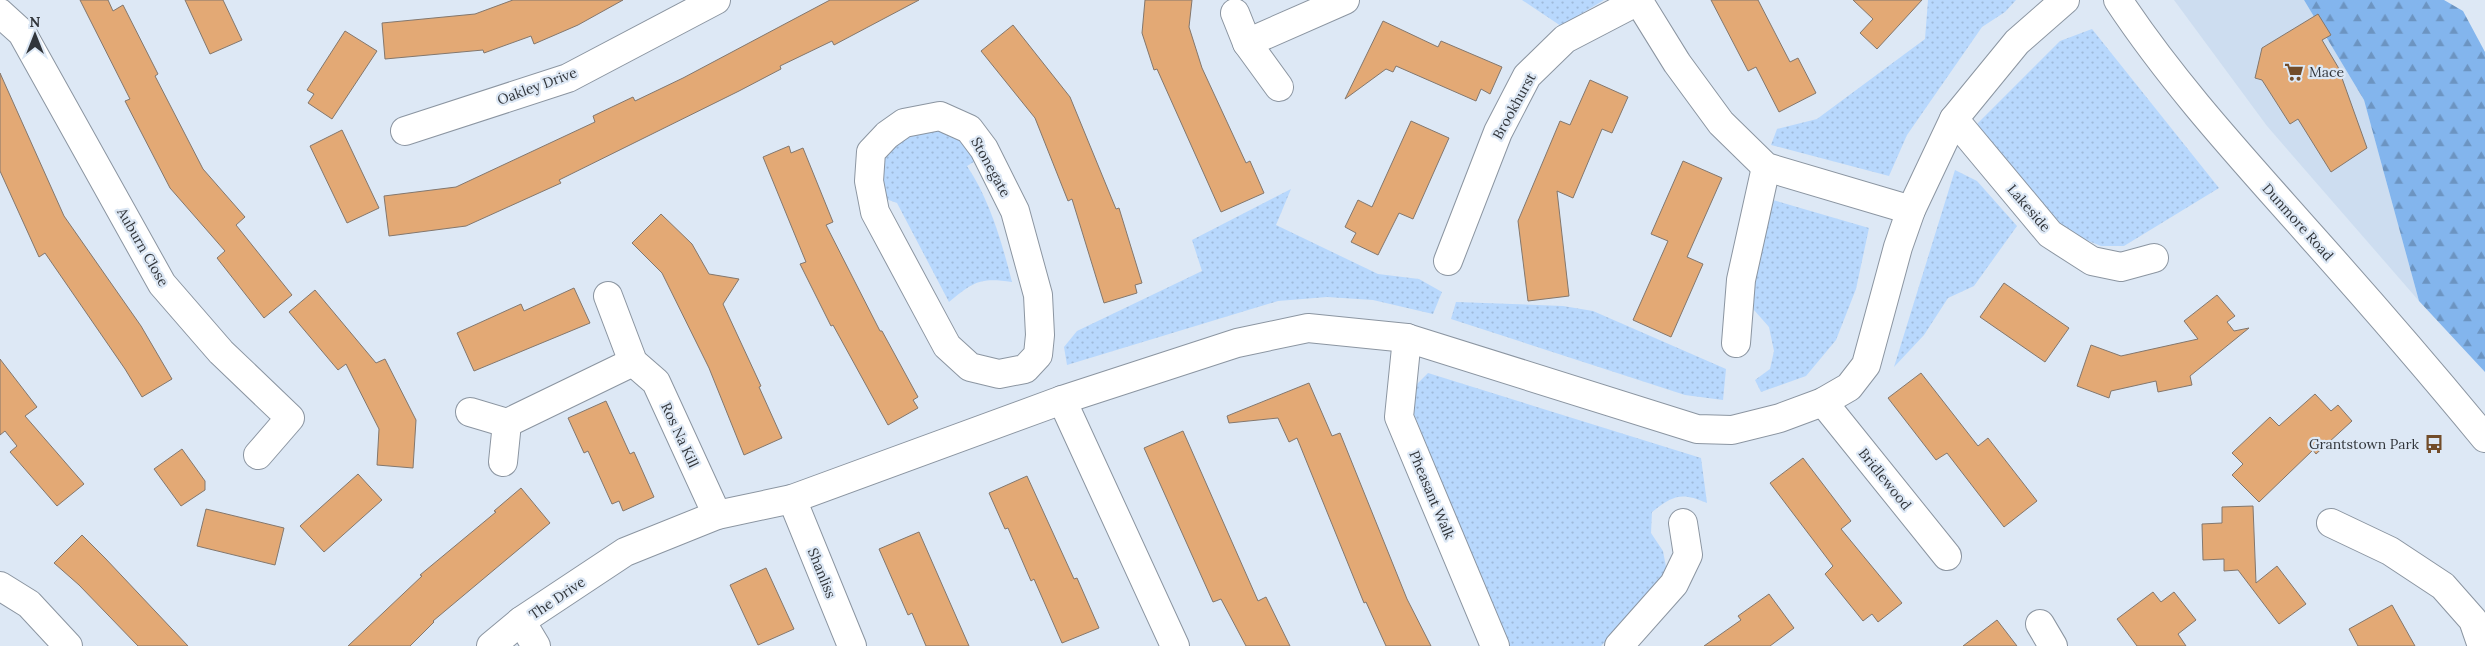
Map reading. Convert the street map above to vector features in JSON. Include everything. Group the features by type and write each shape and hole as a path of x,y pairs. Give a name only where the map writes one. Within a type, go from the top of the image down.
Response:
{"street":[{"name":"Oakley Drive","path":"406,131 568,78 716,0"},
{"path":"1248,43 1345,0"},
{"name":"Brookhurst","path":"1448,261 1498,132 1527,76 1565,39 1638,0 1677,63 1720,123 1766,167 1911,210"},
{"name":"The Drive","path":"491,646 521,621 625,552 717,515 792,499 1051,404 1237,342 1308,328 1407,338 1697,429 1732,430 1780,418 1823,402 1848,387 1866,365 1898,247 1911,210 1954,119 2017,42 2065,0"},
{"name":"Dunmore Road","path":"2118,0 2156,54 2202,113 2373,306 2485,438"},
{"path":"1235,13 1248,43 1279,87"},
{"name":"Auburn Close","path":"0,14 22,33 162,284 221,352 290,418 258,455"},
{"name":"Stonegate","path":"940,116 970,129 984,149 1015,211 1038,295 1040,335 1038,355 1025,369 999,374 970,367 947,346 875,212 869,180 871,152 887,134 904,124 940,116"},
{"name":"Lakeside","path":"1954,119 2050,234 2092,260 2121,267 2154,258"},
{"path":"1736,344 1741,280 1766,167"},
{"name":"Ros Na Kill","path":"608,296 634,362 656,382 717,515"},
{"name":"Pheasant Walk","path":"1407,338 1399,417 1495,646"},
{"path":"470,412 507,422 634,362"},
{"path":"1025,369 1051,404 1175,646"},
{"name":"Bridlewood","path":"1823,402 1947,556"},
{"path":"502,462 507,422"},
{"name":"Shanliss","path":"792,499 852,646"},
{"path":"1619,646 1674,584 1688,555 1683,523"},
{"path":"2331,523 2390,551 2442,586 2473,620 2482,646"},
{"path":"0,586 29,604 68,646"},
{"path":"521,621 536,646"}],"shaded area":[{"path":"1522,0 1604,0 1561,26"},
{"path":"1928,0 2016,0 2005,12 1982,27 1907,135 1889,176 1771,145 1777,129 1817,119 1925,39"},
{"path":"2174,0 2304,0 2364,100 2419,301 2267,126"},
{"path":"2092,29 2219,188 2124,246 2101,246 2074,235 2037,204 1977,124 2060,41"},
{"path":"922,130 941,131 955,135 966,144 977,160 967,166 989,207 1012,282 992,280 977,283 964,290 949,302 897,203 886,199 879,178 886,154 903,135"},
{"path":"1955,170 1977,181 2017,226 1974,286 1948,298 1924,335 1894,367"},
{"path":"1291,189 1276,225 1378,274 1419,279 1442,292 1433,314 1373,300 1327,297 1278,301 1067,365 1064,347 1077,331 1202,271 1192,240"},
{"path":"1773,200 1869,228 1856,289 1836,340 1806,376 1761,392 1755,380 1770,369 1774,351 1769,327 1754,310 1753,289"},
{"path":"1456,302 1563,306 1593,311 1726,369 1723,400 1685,395 1451,319"},
{"path":"1428,373 1701,458 1707,503 1691,497 1678,497 1666,502 1652,512 1651,533 1663,551 1666,567 1659,585 1601,646 1509,646 1413,412 1413,388"}],"green space":[{"path":"2304,0 2444,0 2463,11 2485,52 2485,372 2419,301 2364,100"}],"building":[{"path":"80,0 108,0 113,11 123,5 158,74 155,76 203,169 245,217 236,225 292,295 264,318 217,258 225,251 170,188 125,101 130,99"},
{"path":"185,0 223,0 242,40 210,54"},
{"path":"513,0 623,0 578,25 534,44 531,36 484,53 483,50 385,59 382,23 475,14"},
{"path":"830,0 919,0 834,45 832,41 780,66 781,69 739,91 559,180 561,183 466,226 389,236 384,196 456,187 595,122 593,116 633,97 635,101 683,78"},
{"path":"1145,0 1192,0 1189,27 1202,68 1246,163 1250,161 1264,193 1221,212 1157,69 1154,70 1142,33"},
{"path":"1711,0 1758,0 1790,62 1798,58 1816,93 1779,112 1756,67 1748,71"},
{"path":"1853,0 1922,0 1877,49 1860,33 1873,19"},
{"path":"2318,14 2331,35 2322,40 2338,67 2367,148 2331,172 2298,119 2290,124 2262,80 2255,78 2262,48"},
{"path":"1383,21 1438,47 1441,41 1502,67 1490,94 1481,89 1476,101 1396,66 1393,72 1386,69 1345,99"},
{"path":"1013,25 1070,97 1116,209 1119,208 1142,283 1135,285 1137,293 1104,303 1072,199 1068,201 1035,118 981,51"},
{"path":"345,31 377,51 332,119 308,103 314,94 307,90"},
{"path":"0,73 64,216 141,326 172,379 142,397 125,369 45,253 39,257 0,171"},
{"path":"1590,80 1628,97 1612,133 1602,129 1573,198 1557,191 1569,296 1528,301 1518,221 1560,121 1570,125"},
{"path":"1411,121 1449,138 1413,219 1399,213 1378,255 1351,242 1356,233 1345,227 1358,200 1372,207"},
{"path":"342,130 379,208 347,223 310,146"},
{"path":"789,146 791,153 803,148 833,222 826,225 880,331 882,331 918,397 913,400 918,408 888,425 833,325 831,326 800,264 806,262 763,157"},
{"path":"1683,161 1722,178 1687,257 1703,264 1671,337 1633,320 1668,241 1651,234"},
{"path":"661,214 692,244 709,274 739,279 723,304 761,386 759,387 782,438 744,455 709,368 662,273 632,243"},
{"path":"2004,283 2069,328 2045,362 1980,317"},
{"path":"574,288 590,323 474,371 457,333 521,304 524,311"},
{"path":"315,290 376,363 385,359 416,420 413,468 377,465 379,429 346,364 338,370 289,312"},
{"path":"2217,295 2235,316 2227,322 2234,331 2249,328 2190,376 2192,385 2158,392 2156,381 2111,391 2109,398 2077,386 2091,345 2121,356 2198,339 2184,321"},
{"path":"0,359 37,407 25,416 84,484 57,506 10,452 17,446 5,431 0,435"},
{"path":"1921,373 1978,446 1988,438 2037,501 2004,527 1947,453 1936,460 1888,398"},
{"path":"1309,383 1332,436 1340,433 1407,599 1431,646 1386,646 1366,602 1364,603 1297,438 1289,442 1278,418 1229,423 1227,416"},
{"path":"2315,394 2331,411 2338,405 2352,421 2316,454 2313,450 2259,502 2232,475 2243,464 2232,453 2270,417 2279,426"},
{"path":"606,401 630,454 634,452 654,497 623,511 619,501 612,504 588,451 584,453 568,418"},
{"path":"1183,431 1258,601 1266,597 1290,646 1246,646 1221,599 1213,602 1144,448"},
{"path":"182,449 205,481 205,490 181,506 154,469"},
{"path":"1803,458 1851,521 1841,529 1902,603 1878,622 1872,614 1863,621 1825,574 1833,566 1770,483"},
{"path":"358,474 382,500 324,552 300,526"},
{"path":"1027,476 1074,579 1077,578 1099,628 1062,643 1034,579 1031,581 1008,528 1005,529 989,493"},
{"path":"521,488 550,523 433,621 410,646 348,646 422,576 420,575 496,512 494,511"},
{"path":"2253,506 2256,583 2277,566 2306,604 2279,624 2238,570 2224,571 2224,559 2203,560 2202,524 2222,523 2222,507"},
{"path":"206,509 284,528 275,565 197,546"},
{"path":"919,532 969,646 926,646 912,613 908,615 879,549"},
{"path":"82,535 188,646 138,646 79,585 54,563"},
{"path":"766,568 794,629 758,645 730,585"},
{"path":"2153,592 2161,602 2174,592 2196,620 2178,634 2186,646 2137,646 2117,619"},
{"path":"1769,594 1794,628 1770,646 1704,646 1741,620 1738,616"},
{"path":"2392,605 2415,646 2358,646 2349,629"},
{"path":"1997,620 2017,646 1963,646"}],"place":[{"name":"Mace","path":"2294,72"},
{"name":"Grantstown Park","path":"2434,444"}]}
